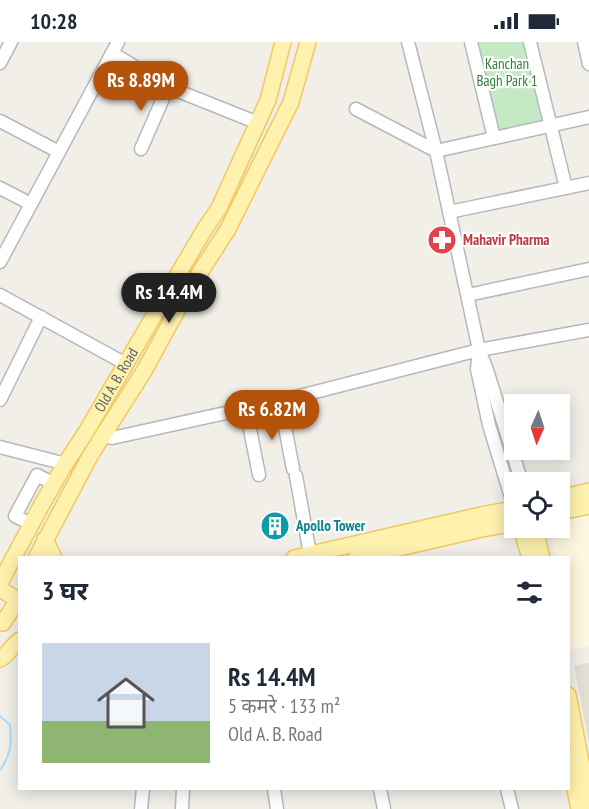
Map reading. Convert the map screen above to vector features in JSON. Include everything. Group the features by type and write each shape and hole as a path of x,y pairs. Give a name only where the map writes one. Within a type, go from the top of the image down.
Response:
{"main road":[{"name":"Old A. B. Road","path":"2,576 54,484 219,208 268,100 283,42"},
{"name":"Old A. B. Road","path":"37,556 90,456 144,371 188,291 233,219 291,102 308,42"},
{"path":"570,496 589,491"},
{"path":"570,510 589,506"},
{"path":"302,556 504,510"},
{"path":"364,556 504,525"},
{"path":"524,538 529,556"},
{"path":"537,538 542,556"},
{"path":"45,539 53,556"},
{"path":"0,589 18,598"},
{"path":"1,624 18,600"},
{"path":"1,624 18,623"},
{"path":"0,659 18,641"},
{"path":"570,705 589,803"},
{"path":"570,761 579,809"}],"street":[{"path":"0,63 11,42"},
{"path":"408,42 436,151 479,350 519,472"},
{"path":"471,42 494,138"},
{"path":"530,42 566,188"},
{"path":"584,42 589,64"},
{"path":"0,262 115,48 168,87 258,123"},
{"path":"141,149 168,87"},
{"path":"356,109 436,151 589,117"},
{"path":"0,122 59,152"},
{"path":"449,212 589,183"},
{"path":"0,188 31,204"},
{"path":"468,296 589,269"},
{"path":"0,295 126,364"},
{"path":"1,394 41,317"},
{"path":"105,434 112,438 280,401 479,350 589,330"},
{"path":"479,350 477,369 486,414 504,474"},
{"path":"280,401 310,554"},
{"path":"246,409 259,475"},
{"path":"0,447 66,464"},
{"path":"141,809 143,790"},
{"path":"182,809 183,790"},
{"path":"274,790 278,809"},
{"path":"380,790 384,809"},
{"path":"507,790 512,809"}],"shaded area":[{"path":"589,509 589,646 570,650 570,556 555,556 552,538 570,538 570,514"},
{"path":"589,663 589,742 574,666"}],"green space":[{"name":"Kanchan Bagh Park 1","path":"474,42 525,42 543,124 497,135"}],"waterway":[{"path":"0,716 10,725 11,738 9,754 0,770"}],"place":[{"name":"Mahavir Pharma","path":"442,240"},
{"name":"Apollo Tower","path":"275,526"}]}
